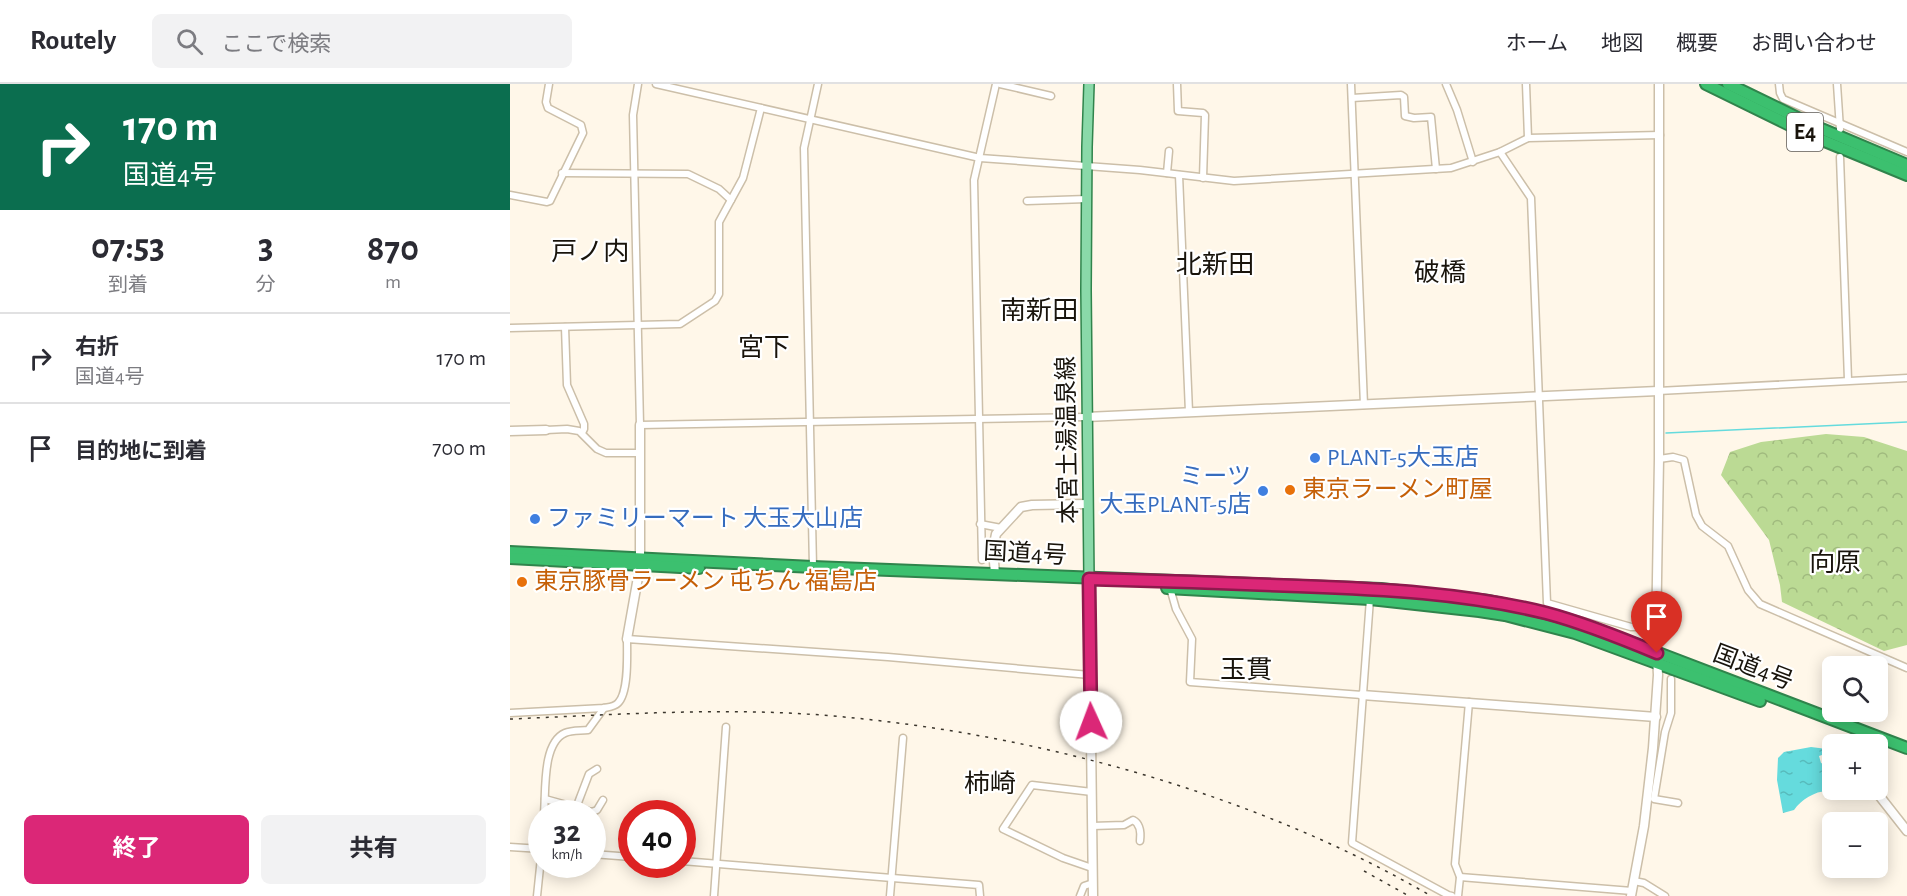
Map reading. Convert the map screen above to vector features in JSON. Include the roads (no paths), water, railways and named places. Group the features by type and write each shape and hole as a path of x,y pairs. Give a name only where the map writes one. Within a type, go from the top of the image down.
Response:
{"highway":[{"name":"E4","path":"1706,84 1810,135 1907,176"},
{"name":"E4","path":"1728,84 1822,130 1907,165"},
{"name":"国道4号","path":"510,552 824,572 1089,582 1381,589 1450,595 1549,614 1590,627 1658,658 1848,734"},
{"name":"国道4号","path":"510,558 995,574 1170,588 1370,598 1479,610 1531,621 1658,658 1907,748"},
{"name":"国道4号","path":"1888,748 1907,754"}],"main road":[{"name":"本宮土湯温泉線","path":"1089,84 1086,417 1089,582"}],"street":[{"path":"510,195 548,202 582,137 581,125 548,108 546,102 549,84"},
{"path":"510,713 604,708 616,705 622,698 626,674 627,639 640,562 640,425 633,105 638,84"},
{"path":"656,84 980,158 1167,173 1234,181 1451,168 1500,152 1528,138 1659,135"},
{"path":"813,567 804,148 818,84"},
{"path":"982,560 974,180 998,84 1052,96"},
{"path":"1177,84 1178,111 1203,113 1205,116 1203,178"},
{"path":"1352,84 1364,405"},
{"path":"1446,84 1457,110 1473,162"},
{"path":"1526,84 1528,138"},
{"path":"1460,877 1632,893 1644,826 1655,720 1658,658 1659,84"},
{"path":"1779,84 1779,93 1783,99 1839,125 1907,152"},
{"path":"1837,84 1839,125"},
{"path":"1352,98 1401,95 1404,97 1405,116 1431,117 1436,169"},
{"path":"510,328 680,324 718,298 719,222 743,178 761,108"},
{"path":"1167,173 1169,151"},
{"path":"1500,152 1531,198 1547,603 1631,627 1657,627"},
{"path":"1840,157 1848,381"},
{"path":"562,173 688,174 719,189 730,200"},
{"path":"1179,175 1189,412"},
{"path":"1027,201 1087,200"},
{"path":"565,327 567,385 584,424 585,428 582,433"},
{"path":"640,425 1086,417 1907,378"},
{"path":"510,431 571,429 582,433 604,453 640,453"},
{"path":"1659,459 1673,457 1684,460 1696,515 1702,526 1728,546 1748,590 1760,604 1907,668"},
{"path":"995,574 994,539 1001,528 1022,507 1088,504"},
{"path":"980,524 1001,528"},
{"path":"1089,582 1093,896"},
{"path":"1170,588 1176,609 1192,639 1190,682 1469,702 1655,720 1667,725"},
{"path":"1370,598 1352,843 1452,896"},
{"path":"627,639 888,657 1090,675"},
{"path":"1671,679 1671,713 1654,800 1678,803"},
{"path":"1458,896 1460,877 1455,864 1469,702"},
{"path":"548,800 545,799 550,749 562,734 569,731 588,730 604,708"},
{"path":"714,896 726,727"},
{"path":"890,896 903,738"},
{"path":"579,800 589,774 597,769"},
{"path":"1092,792 1032,784 1004,829 1063,858 1092,868"},
{"path":"1883,800 1907,831"},
{"path":"1092,826 1124,825 1134,820 1140,829 1140,842"},
{"path":"510,847 528,848"},
{"path":"696,862 979,885 980,896"},
{"path":"537,896 539,878"},
{"path":"1634,880 1644,883 1665,896"},
{"path":"1080,896 1084,886 1093,884"}],"water":[{"path":"1811,747 1822,748 1822,755 1819,756 1822,763 1822,791 1804,800 1794,810 1783,813 1777,780 1778,758 1784,752"}],"waterway":[{"path":"1666,433 1907,422"}],"railway":[{"path":"510,719 658,713 770,712 886,721 967,733 1129,770 1209,796 1286,825 1361,858 1431,896"},
{"path":"1364,871 1409,896"}],"place":[{"name":"PLANT-5大玉店","path":"1315,458"},
{"name":"東京ラーメン町屋","path":"1290,490"},
{"name":"ミーツ 大玉PLANT-5店","path":"1263,491"},
{"name":"ファミリーマート 大玉大山店","path":"535,519"},
{"name":"東京豚骨ラーメン 屯ちん 福島店","path":"522,582"}],"district":[{"name":"戸ノ内","path":"590,252"},
{"name":"北新田","path":"1215,265"},
{"name":"破橋","path":"1440,273"},
{"name":"南新田","path":"1039,311"},
{"name":"宮下","path":"764,348"},
{"name":"向原","path":"1835,563"},
{"name":"玉貫","path":"1246,670"},
{"name":"柿崎","path":"990,784"}]}
